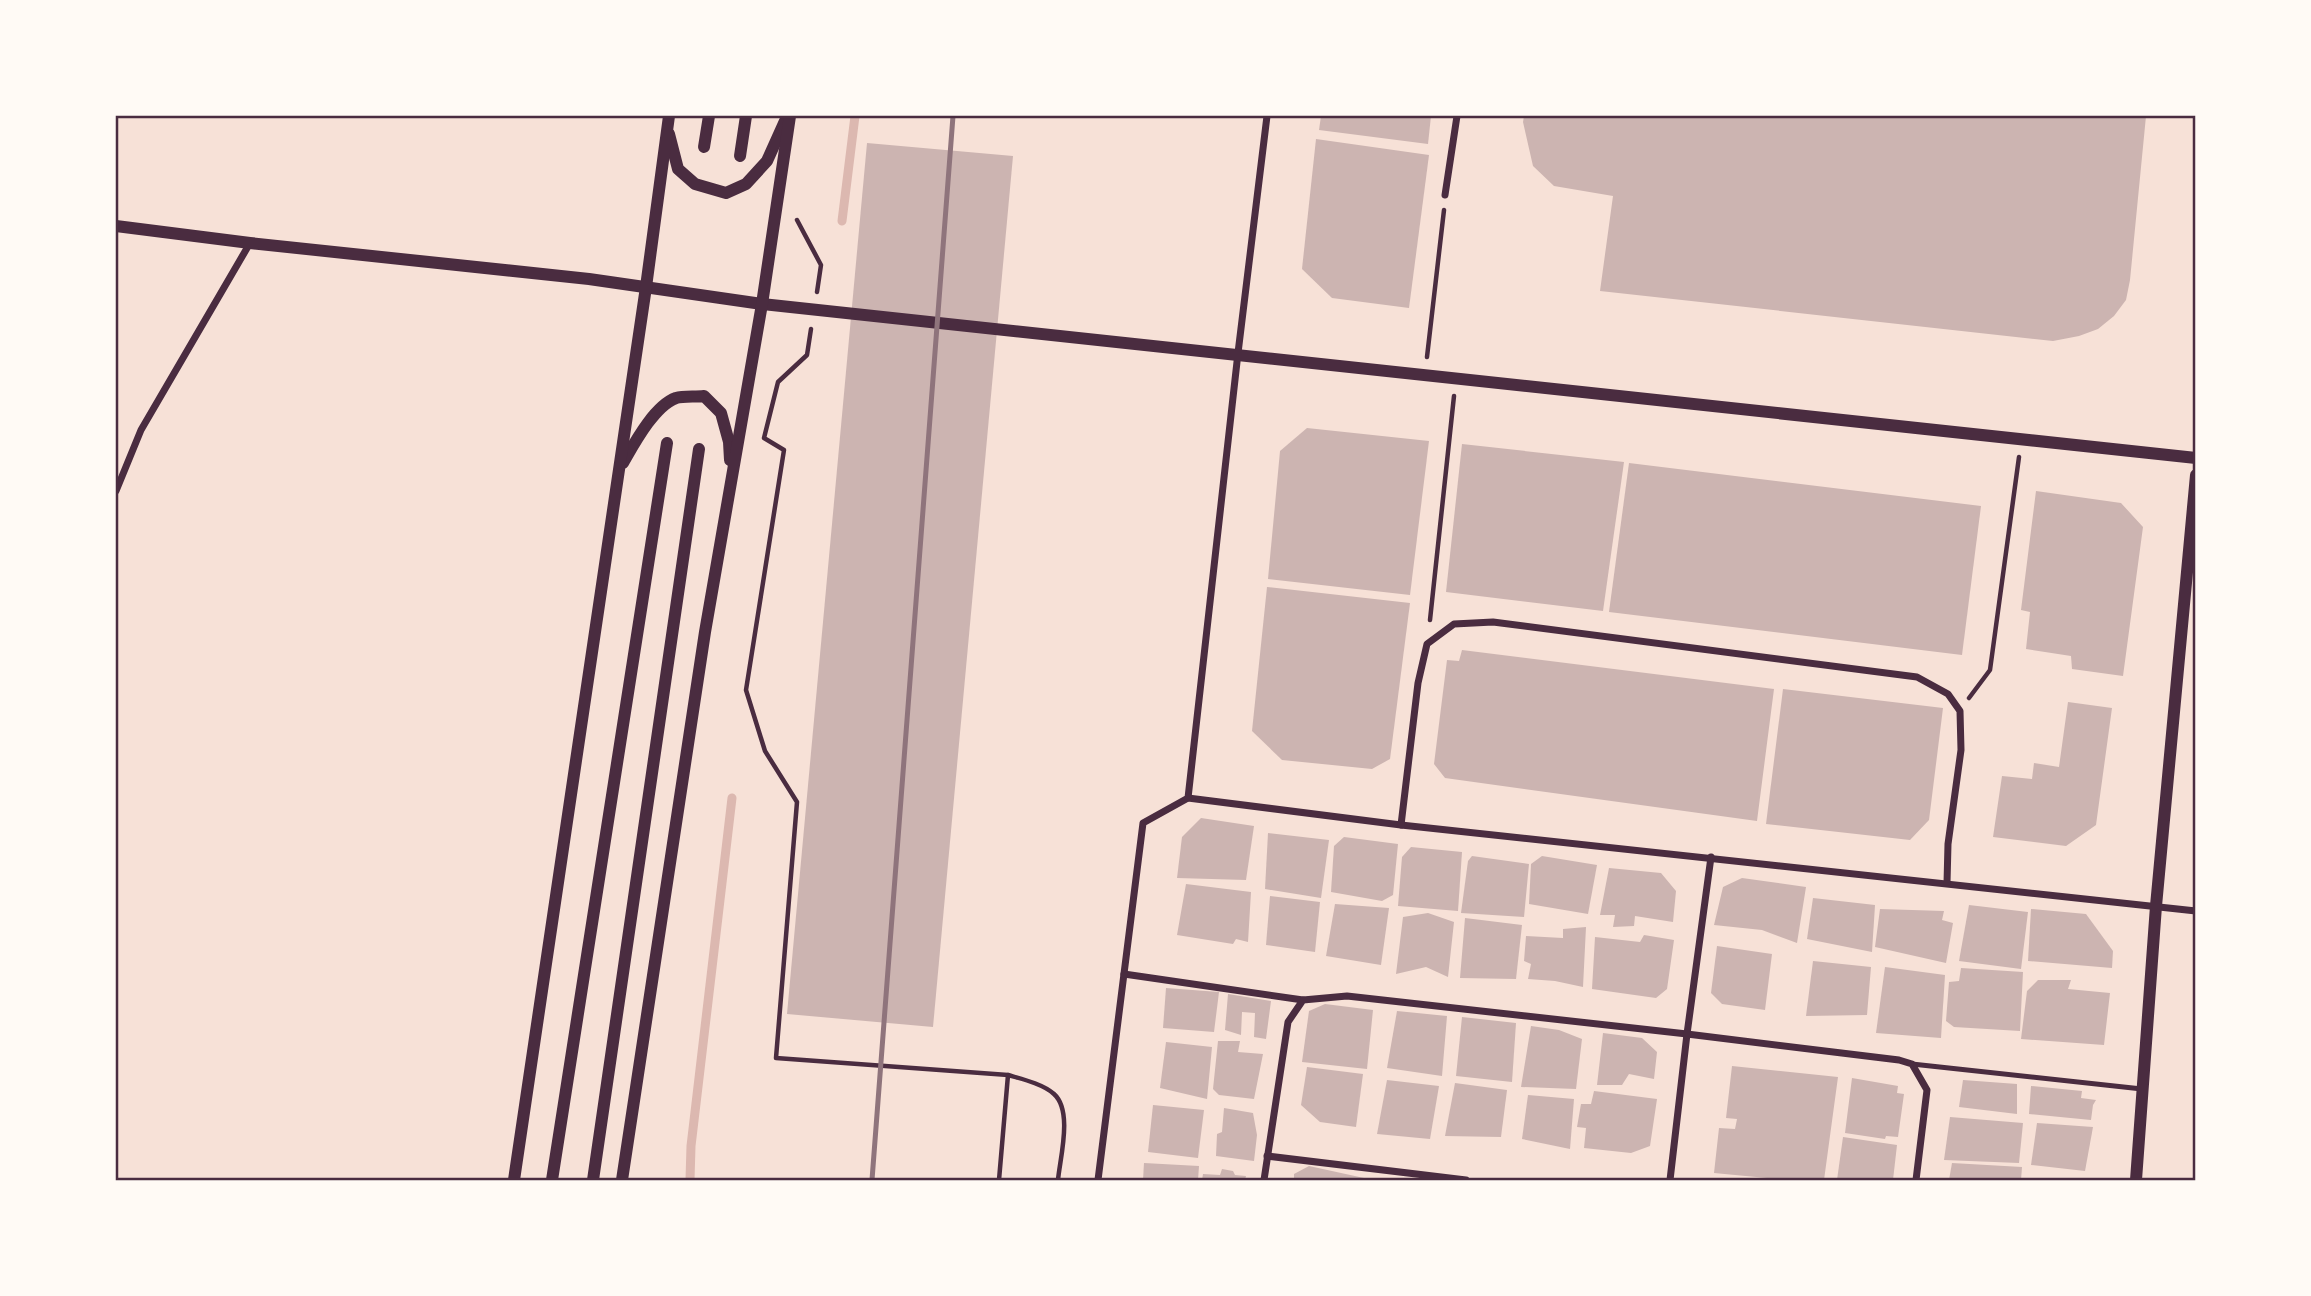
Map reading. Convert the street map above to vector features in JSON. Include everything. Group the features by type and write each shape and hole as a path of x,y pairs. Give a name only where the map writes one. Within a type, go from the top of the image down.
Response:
{"street":[{"path":"704,147 709,116"},
{"path":"740,156 746,116"},
{"path":"668,121 678,169 695,184 726,193 746,184 767,161 788,116"},
{"path":"622,1181 705,632 762,304 788,116"},
{"path":"1188,798 1267,116"},
{"path":"1445,195 1457,116"},
{"path":"514,1181 620,470 668,121"},
{"path":"116,226 575,277 762,304 2196,457"},
{"path":"116,491 141,430 250,243"},
{"path":"620,470 640,434 657,412 675,398 704,396 721,413 729,442 731,483"},
{"path":"552,1181 667,443"},
{"path":"593,1181 699,449"},
{"path":"2136,1181 2156,906 2196,475"},
{"path":"1401,825 1418,683 1427,644 1454,624 1493,622 1917,677 1948,694 1960,712 1961,750 1948,844 1947,883"},
{"path":"1098,1181 1143,823 1188,798 1401,825 2196,911"},
{"path":"1670,1181 1711,857"},
{"path":"1124,974 1303,1000 1347,996 1899,1060 1912,1065 1927,1090 1916,1181"},
{"path":"1264,1181 1287,1022 1303,1000"},
{"path":"1267,1156 1466,1181"}],"lane":[{"path":"1912,1065 2144,1090"}],"path":[{"path":"1425,374 1445,195"},
{"path":"797,223 821,265 807,355 778,382 764,438 784,450 746,691 765,751 797,802 776,1058 1008,1075 1026,1080 1055,1095 1065,1116 1058,1181"},
{"path":"1427,644 1456,377"},
{"path":"1960,712 1990,670 2022,439"},
{"path":"999,1181 1008,1075"}],"building":[{"path":"1321,116 1431,116 1428,144 1319,130"},
{"path":"1524,116 2146,116 2126,300 2114,316 2098,329 2053,341 1600,291 1613,196 1554,186 1533,166"},
{"path":"1316,139 1429,155 1409,308 1332,298 1302,269"},
{"path":"867,143 1013,156 933,1027 787,1014"},
{"path":"1307,428 1429,441 1410,595 1268,579 1280,451"},
{"path":"1462,444 1624,462 1603,611 1446,592"},
{"path":"1629,463 1981,506 1962,655 1609,612"},
{"path":"2036,491 2121,503 2143,527 2123,676 2072,669 2071,656 2026,649 2030,612 2021,610"},
{"path":"1267,587 1410,603 1390,759 1372,769 1282,760 1252,731"},
{"path":"1462,650 1774,689 1757,821 1445,778 1434,764 1447,660 1459,661"},
{"path":"1783,689 1943,708 1929,820 1910,840 1766,824"},
{"path":"2068,702 2112,708 2096,825 2066,846 1993,837 2002,776 2032,779 2034,763 2059,767"},
{"path":"1201,818 1254,826 1246,880 1177,878 1182,837"},
{"path":"1268,833 1329,840 1321,898 1265,889"},
{"path":"1344,837 1398,844 1393,895 1382,901 1331,892 1334,846"},
{"path":"1411,847 1462,852 1458,911 1398,906 1402,857"},
{"path":"1472,856 1529,864 1524,917 1461,913 1468,861"},
{"path":"1542,856 1597,865 1588,914 1529,904 1531,864"},
{"path":"1609,868 1661,873 1676,891 1673,922 1635,916 1634,926 1613,927 1615,915 1600,915"},
{"path":"1742,878 1806,887 1797,943 1762,930 1714,925 1723,887"},
{"path":"1186,884 1251,892 1248,942 1236,939 1233,944 1177,935"},
{"path":"1270,896 1320,902 1315,952 1266,945"},
{"path":"1813,898 1875,905 1872,952 1807,939"},
{"path":"1335,904 1389,908 1381,965 1326,956"},
{"path":"1969,905 2028,912 2021,969 1959,961"},
{"path":"1880,909 1944,911 1942,920 1953,923 1946,963 1875,947"},
{"path":"2031,909 2086,914 2113,951 2112,968 2028,961"},
{"path":"1428,913 1454,922 1448,977 1426,967 1396,974 1403,917"},
{"path":"1465,918 1522,925 1516,979 1460,978"},
{"path":"1586,927 1583,987 1528,979 1531,964 1524,961 1526,936 1563,938 1563,929"},
{"path":"1644,935 1674,940 1667,989 1656,998 1592,989 1595,937 1640,942"},
{"path":"1717,946 1772,954 1765,1010 1722,1004 1711,993"},
{"path":"1813,961 1871,967 1867,1015 1806,1016"},
{"path":"1885,967 1945,975 1941,1038 1876,1033"},
{"path":"1961,968 2023,972 2020,1031 1954,1027 1946,1021 1949,982 1959,981"},
{"path":"2038,980 2071,980 2068,989 2110,993 2104,1045 2021,1039 2027,991"},
{"path":"1166,988 1219,992 1214,1032 1163,1028"},
{"path":"1228,994 1271,1001 1266,1039 1254,1037 1255,1013 1242,1012 1241,1035 1225,1030"},
{"path":"1325,1004 1373,1010 1367,1069 1302,1062 1309,1011"},
{"path":"1397,1011 1447,1016 1442,1076 1387,1068"},
{"path":"1462,1017 1516,1023 1512,1082 1456,1076"},
{"path":"1531,1026 1559,1030 1582,1039 1576,1089 1521,1087"},
{"path":"1603,1033 1642,1038 1657,1052 1654,1079 1629,1074 1622,1085 1597,1085"},
{"path":"1218,1041 1240,1041 1238,1052 1263,1054 1254,1099 1219,1095 1213,1089"},
{"path":"1166,1042 1212,1047 1207,1099 1160,1088"},
{"path":"1732,1066 1838,1077 1824,1180 1788,1180 1714,1173 1719,1128 1735,1129 1737,1119 1726,1118"},
{"path":"1307,1067 1363,1074 1356,1127 1320,1122 1301,1105"},
{"path":"1852,1078 1898,1086 1897,1093 1904,1094 1898,1137 1886,1136 1885,1139 1845,1133"},
{"path":"1387,1080 1439,1086 1430,1139 1377,1134"},
{"path":"1963,1080 2017,1084 2017,1114 1959,1107"},
{"path":"1455,1083 1507,1090 1501,1137 1445,1136"},
{"path":"2031,1086 2082,1091 2081,1098 2096,1100 2091,1120 2029,1114"},
{"path":"1594,1091 1657,1099 1650,1146 1631,1153 1584,1148 1586,1128 1577,1127 1581,1104 1591,1104"},
{"path":"1528,1095 1574,1099 1570,1149 1522,1139"},
{"path":"1153,1105 1204,1110 1198,1158 1148,1152"},
{"path":"1224,1108 1253,1113 1257,1135 1254,1161 1216,1156 1217,1134 1222,1132"},
{"path":"1950,1117 2023,1123 2019,1163 1944,1160"},
{"path":"2037,1123 2093,1127 2085,1171 2031,1165"},
{"path":"1843,1137 1897,1145 1893,1180 1837,1180"},
{"path":"1144,1163 1199,1166 1198,1180 1143,1180"},
{"path":"1952,1163 2022,1167 2021,1180 1949,1180"},
{"path":"1309,1166 1364,1180 1294,1180 1294,1174"},
{"path":"1222,1169 1233,1171 1235,1175 1246,1176 1245,1180 1202,1180 1203,1174 1220,1175"}],"waterway":[{"path":"842,221 855,116"},
{"path":"690,1180 691,1146 732,798"}],"railway":[{"path":"872,1180 953,116"}]}
